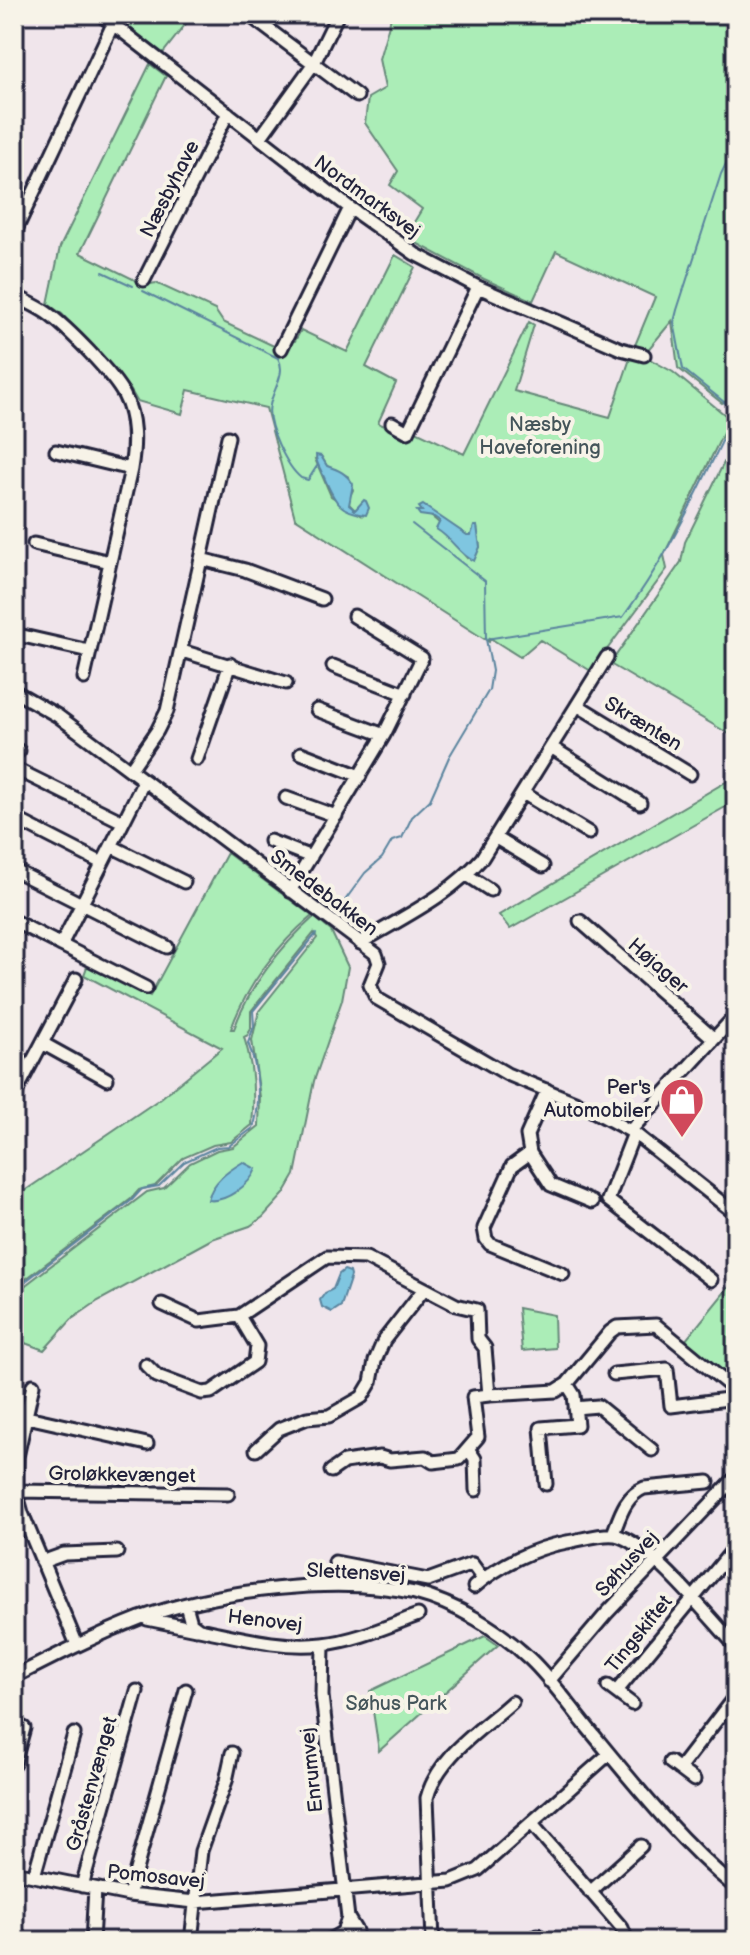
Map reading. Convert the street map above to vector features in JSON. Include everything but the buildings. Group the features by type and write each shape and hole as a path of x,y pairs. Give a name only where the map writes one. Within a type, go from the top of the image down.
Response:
{"street":[{"name":"Nordmarksvej","path":"100,14 350,208 415,254 478,287 621,349 644,355"},
{"path":"248,14 357,96"},
{"path":"260,138 314,63 338,14"},
{"path":"14,234 113,24"},
{"name":"Næsbyhave","path":"144,280 228,113"},
{"path":"281,349 350,208"},
{"path":"392,423 408,432 478,287"},
{"path":"14,295 47,313 118,386 125,397 132,424 131,469 84,678"},
{"path":"130,770 167,711 228,437"},
{"path":"56,451 131,469"},
{"path":"34,544 110,562"},
{"path":"201,559 245,570 322,599"},
{"path":"290,891 384,735 422,658 354,616"},
{"path":"14,634 89,651"},
{"path":"182,651 286,683"},
{"name":"Skrænten","path":"360,943 445,893 467,875 496,838 607,657"},
{"path":"197,759 230,664"},
{"path":"333,666 405,694"},
{"name":"Smedebakken","path":"14,691 58,716 376,954 379,963 370,985 376,998 507,1074 632,1132 736,1214"},
{"name":"Skrænten","path":"577,705 690,774"},
{"path":"317,710 384,735"},
{"path":"551,747 640,803"},
{"path":"301,753 360,776"},
{"path":"22,772 123,822"},
{"path":"61,945 144,781"},
{"path":"523,793 589,833"},
{"path":"286,798 336,816"},
{"path":"14,818 102,863"},
{"path":"496,838 543,866"},
{"path":"270,841 311,857"},
{"path":"111,846 184,882"},
{"path":"14,870 167,947"},
{"path":"467,875 490,890"},
{"path":"14,921 146,988"},
{"name":"Højager","path":"580,921 713,1038"},
{"path":"14,1096 76,979"},
{"path":"711,1280 608,1200 632,1132 736,1015"},
{"path":"42,1043 107,1079"},
{"path":"547,1090 527,1135 530,1153 551,1185 592,1202"},
{"path":"530,1153 512,1166 484,1234 490,1244 563,1274"},
{"path":"162,1304 199,1321 239,1316 327,1257 366,1258 456,1305 477,1310 478,1339 485,1348 489,1395"},
{"path":"256,1450 279,1429 307,1418 329,1416 362,1397 371,1382 384,1340 424,1289"},
{"path":"146,1365 157,1376 202,1393 211,1392 255,1362 257,1346 239,1316"},
{"path":"331,1471 344,1462 380,1457 390,1460 425,1457 433,1462 459,1459 478,1437 473,1397 556,1391 567,1384 617,1327 656,1325 736,1391"},
{"path":"614,1374 667,1369 671,1406 736,1398"},
{"path":"546,1484 541,1428 577,1425 574,1395 567,1384"},
{"path":"33,1385 17,1457 16,1491 22,1513 77,1645"},
{"path":"575,1408 598,1406 652,1450"},
{"name":"Groløkkevænget","path":"27,1417 147,1444"},
{"path":"469,1450 475,1459 476,1490"},
{"name":"Søhusvej","path":"549,1681 606,1614 736,1477"},
{"path":"335,1562 428,1580 472,1564 478,1583 541,1549 613,1534 629,1497 644,1488 708,1482"},
{"name":"Groløkkevænget","path":"16,1491 228,1494"},
{"name":"Tingskiftet","path":"613,1534 640,1546 656,1560 736,1646"},
{"name":"Tingskiftet","path":"632,1704 612,1689 736,1546"},
{"path":"42,1562 64,1554 117,1552"},
{"name":"Slettensvej","path":"14,1677 77,1645 142,1618 186,1605 257,1591 307,1587 344,1586 415,1593 479,1620 520,1651 549,1681 634,1785 691,1847 736,1888"},
{"name":"Henovej","path":"186,1605 191,1623 199,1629"},
{"name":"Henovej","path":"142,1618 273,1644 323,1644 371,1633 418,1615"},
{"name":"Enrumvej","path":"323,1644 322,1696 344,1891"},
{"path":"129,1895 186,1690"},
{"name":"Gråstenvænget","path":"82,1886 137,1691"},
{"path":"694,1780 674,1766 736,1695"},
{"path":"433,1941 427,1798 431,1781 441,1765 512,1702"},
{"path":"14,1764 24,1728"},
{"path":"34,1876 74,1734"},
{"path":"191,1941 201,1851 226,1781 232,1753"},
{"name":"Pomosavej","path":"14,1872 129,1895 195,1902 451,1881 478,1870 609,1754"},
{"path":"532,1824 622,1928 627,1941"},
{"path":"590,1892 641,1846"},
{"path":"92,1941 95,1889"},
{"path":"344,1891 348,1918 356,1931 356,1941"},
{"path":"328,1941 343,1932 348,1918"}],"green space":[{"path":"126,14 179,14 188,21 163,53 122,22"},
{"name":"Næsby Haveforening","path":"392,14 736,14 736,409 729,400 722,403 678,368 672,321 646,352 637,352 673,372 730,419 664,555 667,569 591,671 540,640 520,657 490,638 489,642 295,518 266,408 188,390 182,414 137,401 130,389 62,314 48,304 60,247 150,64 166,76 80,253 145,285 156,283 215,310 223,322 278,348 290,340 295,341 301,330 347,352 395,255 415,267 366,367 396,383 378,423 410,438 414,430 464,454 529,322 534,325 514,391 610,417 655,297 556,251 533,301 405,237 422,209 390,185 398,171 365,123 368,98 385,88 379,59","holes":["321,456 327,466 349,477 353,490 347,502 355,510 359,508 361,515 331,496 315,459","424,508 467,535 471,535 477,527 480,547 467,558 442,526 422,511"]},
{"path":"736,438 736,738 610,664 681,562 685,542"},
{"path":"736,776 736,801 510,929 499,915"},
{"path":"227,853 312,916 264,967 231,1029 234,1029 248,998 267,968 314,917 331,931 348,967 342,1000 314,1081 295,1175 284,1194 263,1217 250,1226 212,1239 98,1301 72,1319 44,1350 14,1339 14,1294 147,1192 164,1188 190,1163 217,1150 233,1147 259,1126 260,1097 252,1040 259,1011 317,938 314,933 251,1011 251,1028 244,1037 252,1080 252,1125 231,1142 213,1145 183,1158 155,1186 139,1190 14,1288 14,1198 161,1098 222,1048 84,975 88,964 150,996"},
{"path":"736,1278 736,1375 733,1379 685,1341"},
{"path":"518,1308 554,1315 555,1348 522,1351"},
{"name":"Søhus Park","path":"485,1636 498,1645 379,1751 370,1691"}],"water":[{"path":"316,455 350,480 353,484 349,505 355,510 366,501 369,508 366,515 348,510 337,502"},
{"path":"423,505 467,535 471,535 474,526 477,526 480,547 474,561 436,529 440,521 420,515 417,511 422,511 419,507"},
{"path":"243,1162 256,1169 248,1181 229,1196 208,1200 217,1182"},
{"path":"344,1270 351,1276 341,1306 332,1312 322,1307 320,1300 333,1289"}],"waterway":[{"path":"734,410 683,369 674,322 721,174 736,144"},
{"path":"103,272 133,286"},
{"path":"143,291 278,358 281,369 269,413 274,433 301,478 308,480 317,466"},
{"path":"338,910 365,873 382,858 392,841 402,838 412,817 430,800 449,757 489,690 492,671 486,639 623,617 678,529 730,421"},
{"path":"412,524 485,581 486,639"},
{"path":"14,1290 132,1200 142,1189 159,1186 184,1162 217,1147 229,1146 253,1128 258,1097 248,1043 254,1026 253,1011 316,934"}],"place":[{"name":"Per's Automobiler","path":"682,1139"}]}
